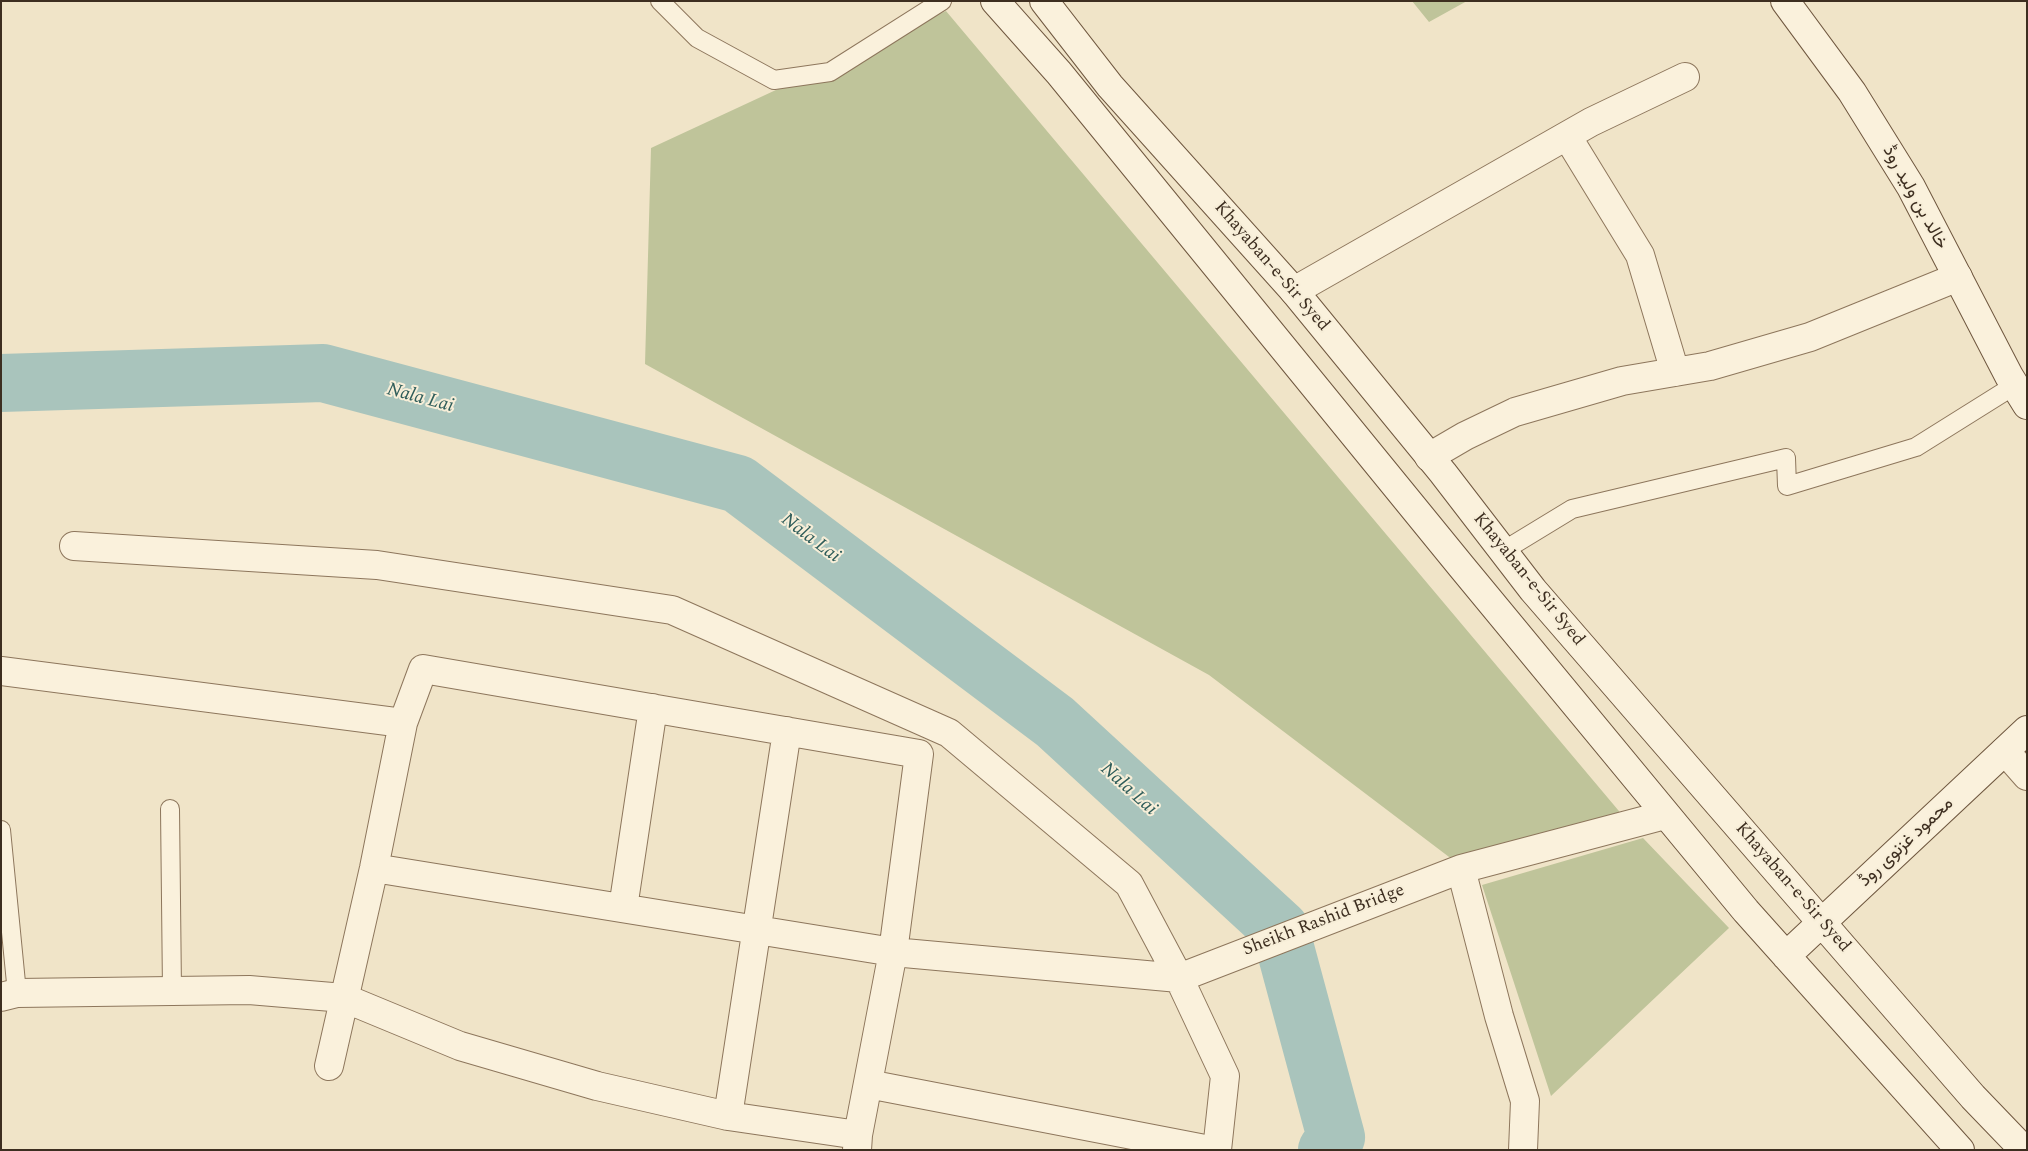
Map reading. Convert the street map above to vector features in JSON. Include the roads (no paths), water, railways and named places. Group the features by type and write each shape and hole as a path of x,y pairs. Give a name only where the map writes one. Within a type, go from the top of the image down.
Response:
{"street":[{"path":"995,1 1059,73 1746,911 1960,1150"},
{"name":"Khayaban-e-Sir Syed","path":"1044,1 1110,86 1294,291 1429,456 1533,590 1973,1096 2024,1150"},
{"name":"خالد بن ولید روڈ","path":"1785,1 1852,92 1911,186 2021,395"},
{"path":"1294,291 1591,122 1685,77"},
{"path":"1567,136 1640,255 1675,372"},
{"path":"1429,456 1464,436 1515,412 1622,381 1710,366 1810,337 1958,277"},
{"path":"74,546 377,565 672,610 949,733 1129,884 1179,978 1225,1076 1217,1150"},
{"path":"9,995 248,990 344,998 460,1046 597,1086 858,1143 893,952 919,754 423,669 403,723 374,868 344,998 329,1066"},
{"path":"1,671 403,723"},
{"path":"623,908 653,708"},
{"name":"محمود غزنوی روڈ","path":"1786,956 2027,730"},
{"path":"728,1116 787,731"},
{"path":"2005,751 2027,776"},
{"name":"Sheikh Rashid Bridge","path":"1179,978 1452,872 1665,814"},
{"path":"374,868 893,952 1179,978"},
{"path":"1452,872 1525,1101 1523,1150"},
{"path":"868,1084 1210,1150"}],"lane":[{"path":"660,1 697,38 774,80 830,72 942,1"},
{"path":"1503,551 1572,509 1786,458 1787,486 1916,447 2021,395"},
{"path":"170,809 172,991"},
{"path":"1,830 9,995"}],"waterway":[{"name":"Nala Lai","path":"1,383 323,373 738,484 1055,722 1280,929 1336,1137 1327,1150"}]}
